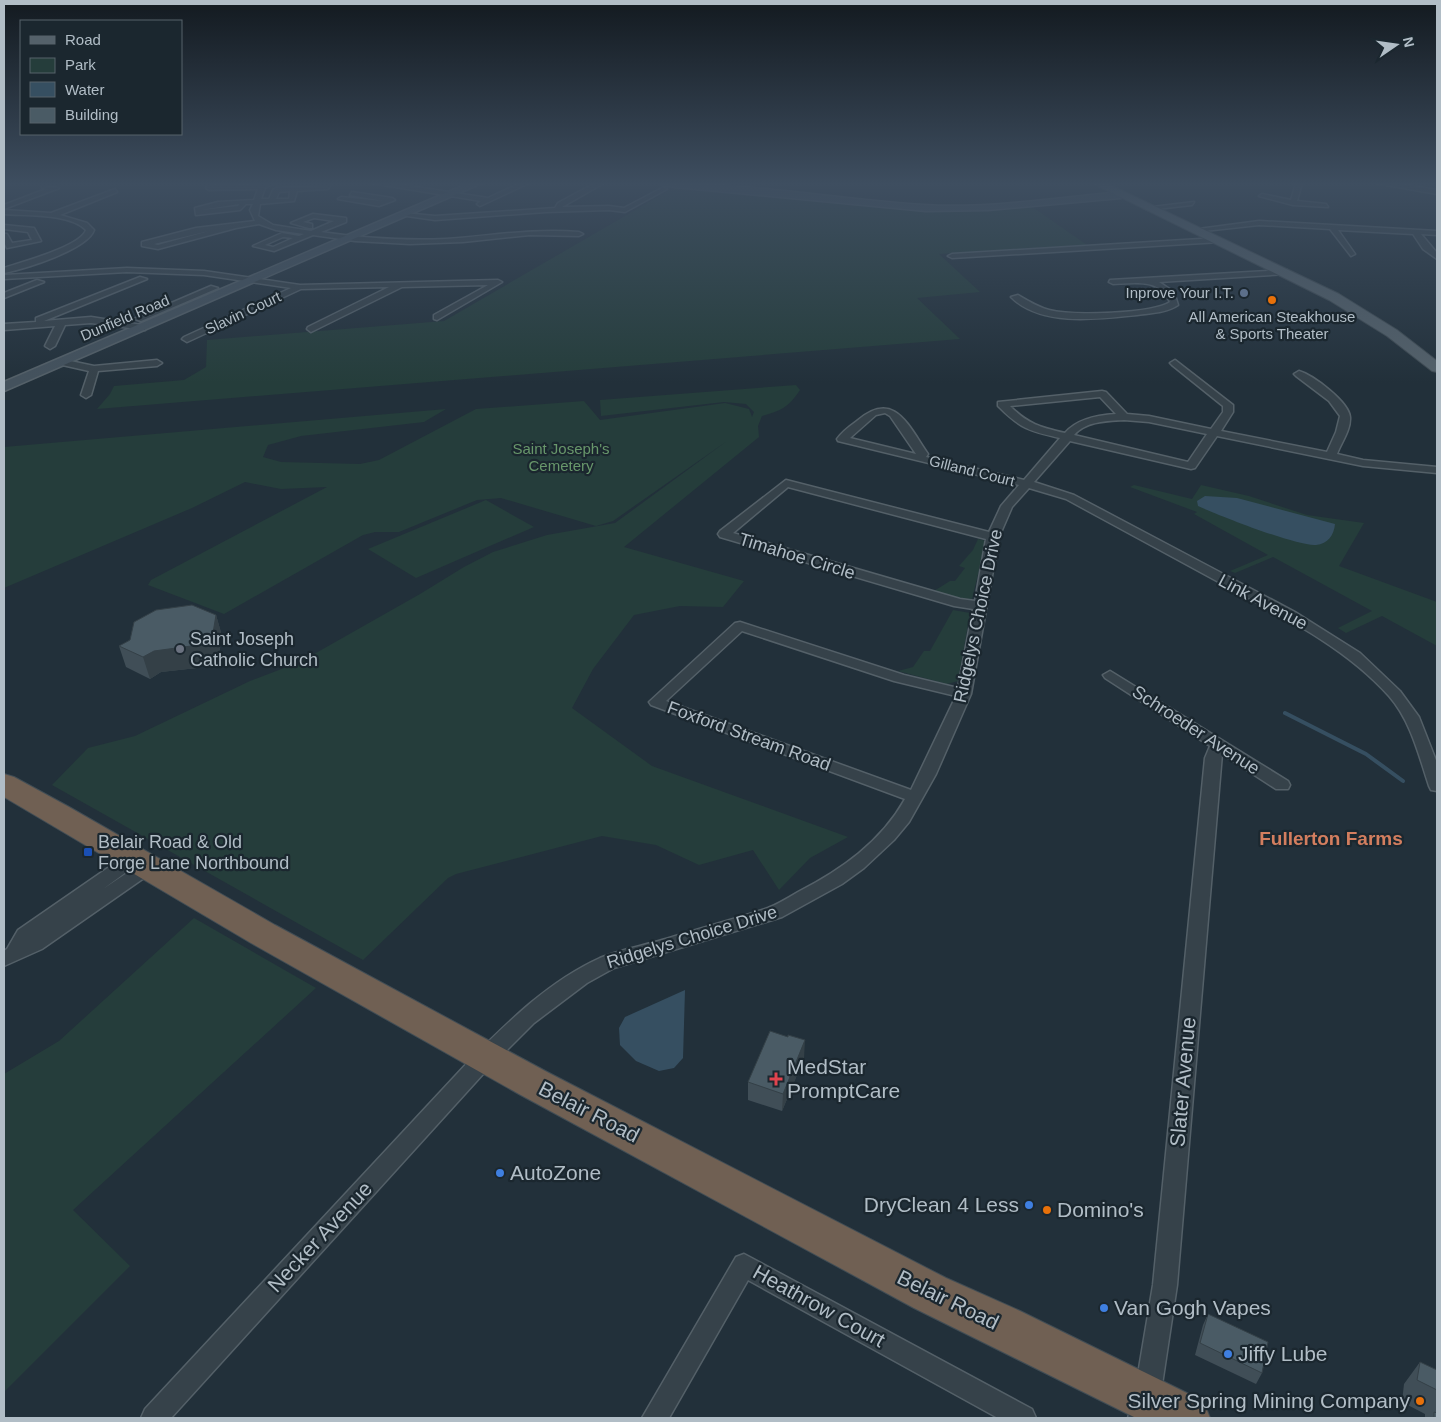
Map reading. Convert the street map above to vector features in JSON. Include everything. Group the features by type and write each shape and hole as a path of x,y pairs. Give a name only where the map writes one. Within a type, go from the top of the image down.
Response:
{"highway":[{"name":"Belair Road","path":"4,784 262,934 487,1057 930,1293 1158,1411"}],"main road":[{"path":"1237,249 1350,306 1397,336 1436,365"}],"street":[{"path":"4,269 63,249"},
{"name":"Dunfield Road","path":"4,387 140,324 200,302 324,249"},
{"path":"952,256 1062,249"},
{"path":"1348,249 1351,254"},
{"path":"4,262 20,263"},
{"path":"4,277 113,270 204,272 300,287 498,282 437,317"},
{"path":"1113,282 1284,272"},
{"path":"26,326 143,279"},
{"path":"1015,297 1037,310 1075,316 1169,308 1176,302 1171,294 1150,279"},
{"path":"4,296 40,282"},
{"path":"311,329 399,285"},
{"name":"Slavin Court","path":"187,339 300,287"},
{"path":"4,327 96,320 140,324 214,288"},
{"path":"186,300 200,302"},
{"path":"50,346 61,323"},
{"path":"61,362 94,369 157,364"},
{"path":"1124,417 1102,394 1002,404 1026,426 1067,438 1191,466 1228,412 1228,405 1175,363"},
{"path":"86,395 94,369"},
{"path":"1300,374 1333,398 1343,411 1344,423 1330,457"},
{"name":"Gilland Court","path":"918,458 923,454 922,450 894,414 887,410 873,412 842,439 918,458 1027,484"},
{"name":"Ridgelys Choice Drive","path":"487,1057 549,999 594,968 624,957 776,912 836,880 858,864 883,841 903,818 950,728 964,694 993,537 1004,510 1079,426 1091,421 1124,417 1149,419 1330,457 1378,465 1437,470"},
{"name":"Timahoe Circle","path":"980,606 959,603 724,534 786,483 993,537"},
{"name":"Link Avenue","path":"1027,484 1070,497 1290,615 1348,651 1372,670 1401,702 1422,740 1437,786"},
{"name":"Foxford Stream Road","path":"915,796 656,702 740,626 899,678 964,694"},
{"name":"Schroeder Avenue","path":"1110,675 1282,786"},
{"name":"Slater Avenue","path":"1158,1411 1165,1285 1213,758 1218,745"},
{"path":"9,956 35,944 141,862"},
{"name":"Necker Avenue","path":"154,1418 487,1057"},
{"name":"Heathrow Court","path":"655,1418 744,1264 1023,1418"}],"green space":[{"path":"567,249 1015,249 939,254 980,292 917,298 960,339 97,409 110,394 114,386 184,380 206,367 207,340 444,321"},
{"name":"Saint Joseph's Cemetery","path":"796,385 800,390 788,405 762,416 758,426 759,437 624,547 744,581 723,607 680,606 634,615 593,669 572,708 652,766 848,837 810,858 779,890 753,850 699,865 656,845 602,836 456,874 448,878 363,960 52,785 88,748 135,736 250,681 300,662 493,552 547,535 615,523 727,441 613,521 596,526 501,498 477,500 399,532 375,532 363,535 224,614 148,585 151,580 327,487 281,489 245,482 192,508 4,588 4,447 446,409 424,422 301,436 268,445 263,457 281,462 360,464 379,460 476,409 584,401 600,420 725,403 749,409 752,417 754,412 746,404 724,402 601,416 600,400"},
{"path":"1134,485 1192,499 1201,485 1249,496 1307,515 1364,523 1339,566 1437,602 1437,646 1382,616 1346,633 1338,628 1372,611 1273,557 1235,573 1230,571 1268,555 1194,514 1197,512 1130,487"},
{"path":"486,500 534,527 416,578 368,549"},
{"path":"978,539 986,541 972,599 957,598 934,591 950,581 955,581 965,568 959,566 973,550"},
{"path":"953,610 970,613 958,681 947,684 898,671 913,667 924,651 930,651"},
{"path":"194,918 316,988 73,1210 130,1266 4,1392 4,1074 59,1041"}],"water":[{"path":"1205,496 1237,498 1335,524 1332,535 1324,543 1316,545 1293,541 1239,523 1198,506 1197,501"},
{"path":"685,990 683,1058 674,1068 659,1071 636,1061 620,1045 619,1028 625,1017"}],"building":[{"path":"192,605 216,615 213,633 191,646 154,651 143,657 119,646 130,640 134,622 156,610"},
{"path":"770,1031 805,1040 783,1094 748,1082"},
{"path":"1208,1314 1268,1342 1262,1373 1200,1343"},
{"path":"1420,1362 1437,1370 1437,1390 1417,1380"},
{"path":"1434,1412 1437,1413 1437,1418 1434,1418"}],"waterway":[{"path":"1285,713 1366,754 1403,781"}],"place":[{"name":"Inprove Your I.T.","path":"1244,293"},
{"name":"All American Steakhouse & Sports Theater","path":"1272,300"},
{"name":"Saint Joseph Catholic Church","path":"180,649"},
{"name":"Belair Road & Old Forge Lane Northbound","path":"88,852"},
{"name":"MedStar PromptCare","path":"776,1079"},
{"name":"AutoZone","path":"500,1173"},
{"name":"DryClean 4 Less","path":"1029,1205"},
{"name":"Domino's","path":"1047,1210"},
{"name":"Van Gogh Vapes","path":"1104,1308"},
{"name":"Jiffy Lube","path":"1228,1354"},
{"name":"Silver Spring Mining Company","path":"1420,1401"}],"district":[{"name":"Fullerton Farms","path":"1331,838"}]}
